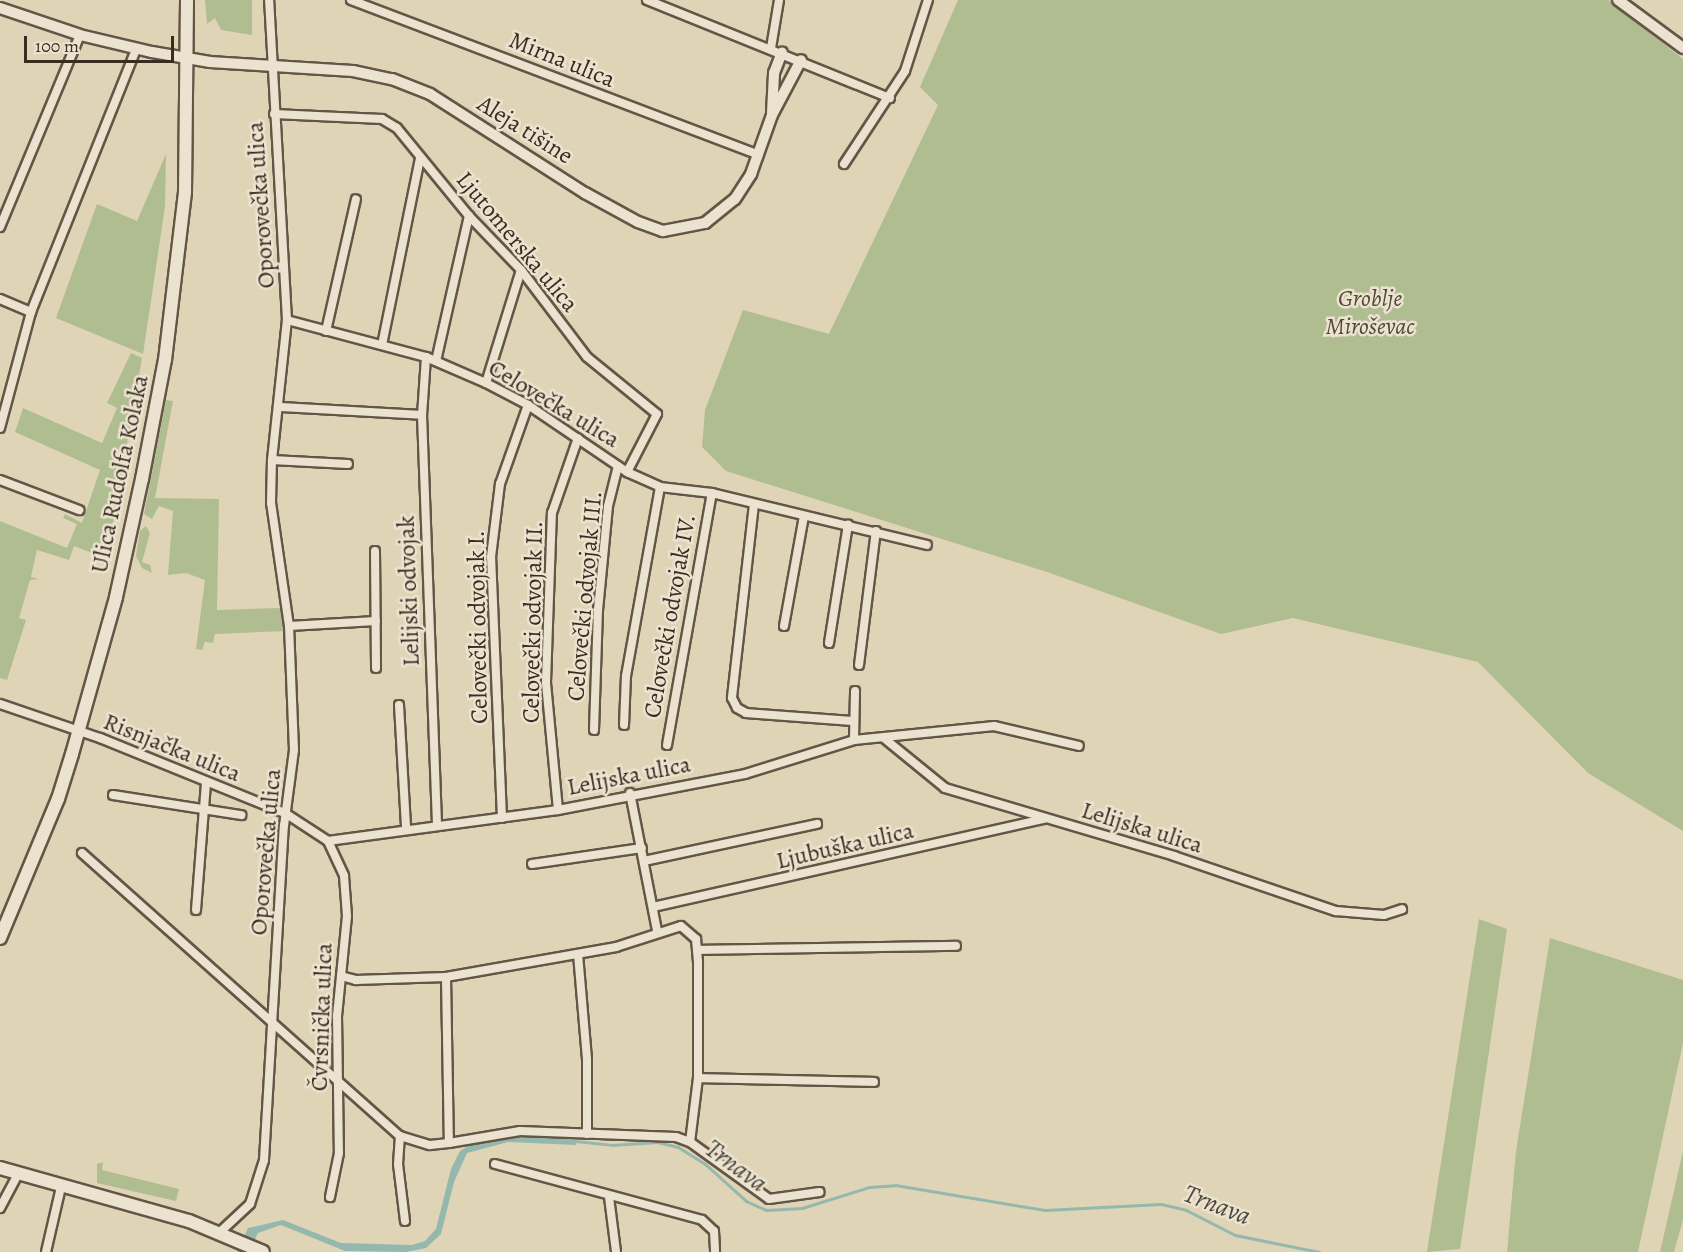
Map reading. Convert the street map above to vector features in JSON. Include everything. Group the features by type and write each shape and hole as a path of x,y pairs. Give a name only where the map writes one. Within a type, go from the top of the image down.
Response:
{"main road":[{"name":"Ulica Rudolfa Kolaka","path":"0,938 58,799 79,730 123,567 165,360 185,192 189,58 187,0"},
{"path":"0,1162 10,1170 61,1187 220,1232 258,1250"}],"street":[{"name":"Oporovečka ulica","path":"220,1232 246,1210 261,1176 274,1025 285,813 295,741 290,626 275,541 272,460 281,407 287,320 269,0"},
{"name":"Mirna ulica","path":"351,0 759,155"},
{"path":"646,0 665,2 890,98"},
{"path":"777,50 779,0"},
{"path":"844,164 869,121 890,98 913,51 928,0"},
{"path":"1618,0 1683,48"},
{"name":"Aleja tišine","path":"0,8 80,35 136,49 189,58 272,67 353,71 413,87 585,193 638,222 663,231 692,228 727,208 742,191 759,155 772,115 801,60"},
{"path":"0,226 80,35"},
{"path":"0,428 31,312 136,49"},
{"name":"Aleja tišine","path":"772,115 777,50"},
{"name":"Ljutomerska ulica","path":"274,114 381,119 397,128 469,216 521,270 587,357 657,414 627,472"},
{"path":"382,345 420,158"},
{"path":"326,331 356,199"},
{"path":"436,361 469,216"},
{"path":"486,383 521,270"},
{"path":"0,299 31,312"},
{"name":"Celovečka ulica","path":"287,320 426,357 486,383 528,405 627,472 660,488 712,493 927,545"},
{"name":"Lelijski odvojak","path":"426,357 422,415 437,823"},
{"name":"Celovečki odvojak I.","path":"502,818 491,557 500,484 528,405"},
{"path":"281,407 422,415"},
{"name":"Celovečki odvojak II.","path":"558,810 546,682 552,513 578,438"},
{"path":"272,460 348,464"},
{"name":"Celovečki odvojak III.","path":"594,730 599,598 608,506 618,466"},
{"path":"0,480 79,510"},
{"path":"624,725 626,676 660,488"},
{"name":"Celovečki odvojak IV.","path":"667,745 712,493"},
{"path":"754,504 732,698 737,708 746,713 852,721"},
{"path":"784,626 804,516"},
{"path":"829,643 848,525"},
{"path":"859,665 876,531"},
{"path":"375,551 376,668"},
{"path":"290,626 376,621"},
{"path":"854,740 852,721 855,691"},
{"name":"Risnjačka ulica","path":"0,704 79,730 285,813"},
{"path":"399,705 406,827"},
{"name":"Lelijska ulica","path":"328,841 406,827 558,810 630,793 745,774 854,740 885,739 994,726 1079,746"},
{"name":"Lelijska ulica","path":"885,739 945,789 1174,856 1336,911 1384,915 1402,909"},
{"path":"196,910 202,810 206,783"},
{"path":"630,793 657,931"},
{"name":"Risnjačka ulica","path":"113,795 241,815"},
{"path":"285,813 328,841"},
{"name":"Ljubuška ulica","path":"653,907 1045,818"},
{"path":"644,861 817,824"},
{"name":"Čvrsnička ulica","path":"328,841 344,876 347,916 341,976 339,1153 330,1197"},
{"path":"532,864 642,848"},
{"path":"82,853 400,1136 430,1145 520,1131 648,1134 690,1142 753,1191 769,1199 820,1192"},
{"path":"341,976 356,980 446,977 616,947 657,931 681,926 691,931 697,950 698,1078 690,1142"},
{"path":"697,950 956,946"},
{"path":"578,954 588,1060 587,1134"},
{"path":"446,977 449,1143"},
{"path":"698,1078 874,1082"},
{"path":"400,1136 405,1221"},
{"path":"495,1164 711,1224 716,1252"},
{"path":"0,1209 10,1170"},
{"path":"46,1252 61,1187"},
{"path":"609,1197 616,1252"}],"green space":[{"path":"205,0 252,0 252,35 221,30 215,18 207,24"},
{"name":"Groblje Miroševac","path":"958,0 1608,0 1683,59 1683,831 1588,773 1478,662 1293,618 1221,634 1047,572 726,471 702,447 705,410 743,310 829,334 938,105 920,87"},
{"path":"166,154 165,207 143,354 56,318 97,204 137,221"},
{"path":"131,353 142,358 107,559 74,546 69,560 37,550 31,577 38,579 30,580 19,618 26,620 7,680 0,678 0,521 67,548 77,524 63,518 65,514 82,523 100,470 15,432 23,408 102,443 117,408 107,403"},
{"path":"166,400 173,401 155,498 219,499 217,610 281,608 285,631 215,634 213,643 205,642 202,650 196,649 205,580 186,573 168,575 173,511 159,506 152,519 144,514"},
{"path":"146,526 150,533 142,562 150,565 152,573 142,568 136,556 140,531"},
{"path":"1479,919 1507,929 1460,1249 1427,1252"},
{"path":"1550,938 1683,980 1683,1043 1638,1252 1507,1252 1516,1151"},
{"path":"1683,1151 1683,1220 1674,1252 1660,1252"},
{"path":"103,1162 102,1170 179,1189 176,1201 97,1183 97,1164"}],"water":[{"path":"512,1135 577,1137 576,1145 508,1142 467,1153 454,1182 441,1234 426,1248 406,1252 345,1251 281,1225 258,1233 249,1252 237,1252 248,1228 283,1220 341,1243 412,1245 425,1241 436,1229 451,1169 460,1151 474,1142"}],"waterway":[{"name":"Trnava","path":"575,1141 612,1145 657,1142 678,1147 704,1163 746,1201 766,1210 802,1208 869,1187 895,1185 1045,1210 1161,1204 1186,1210 1235,1235 1319,1252"}]}
